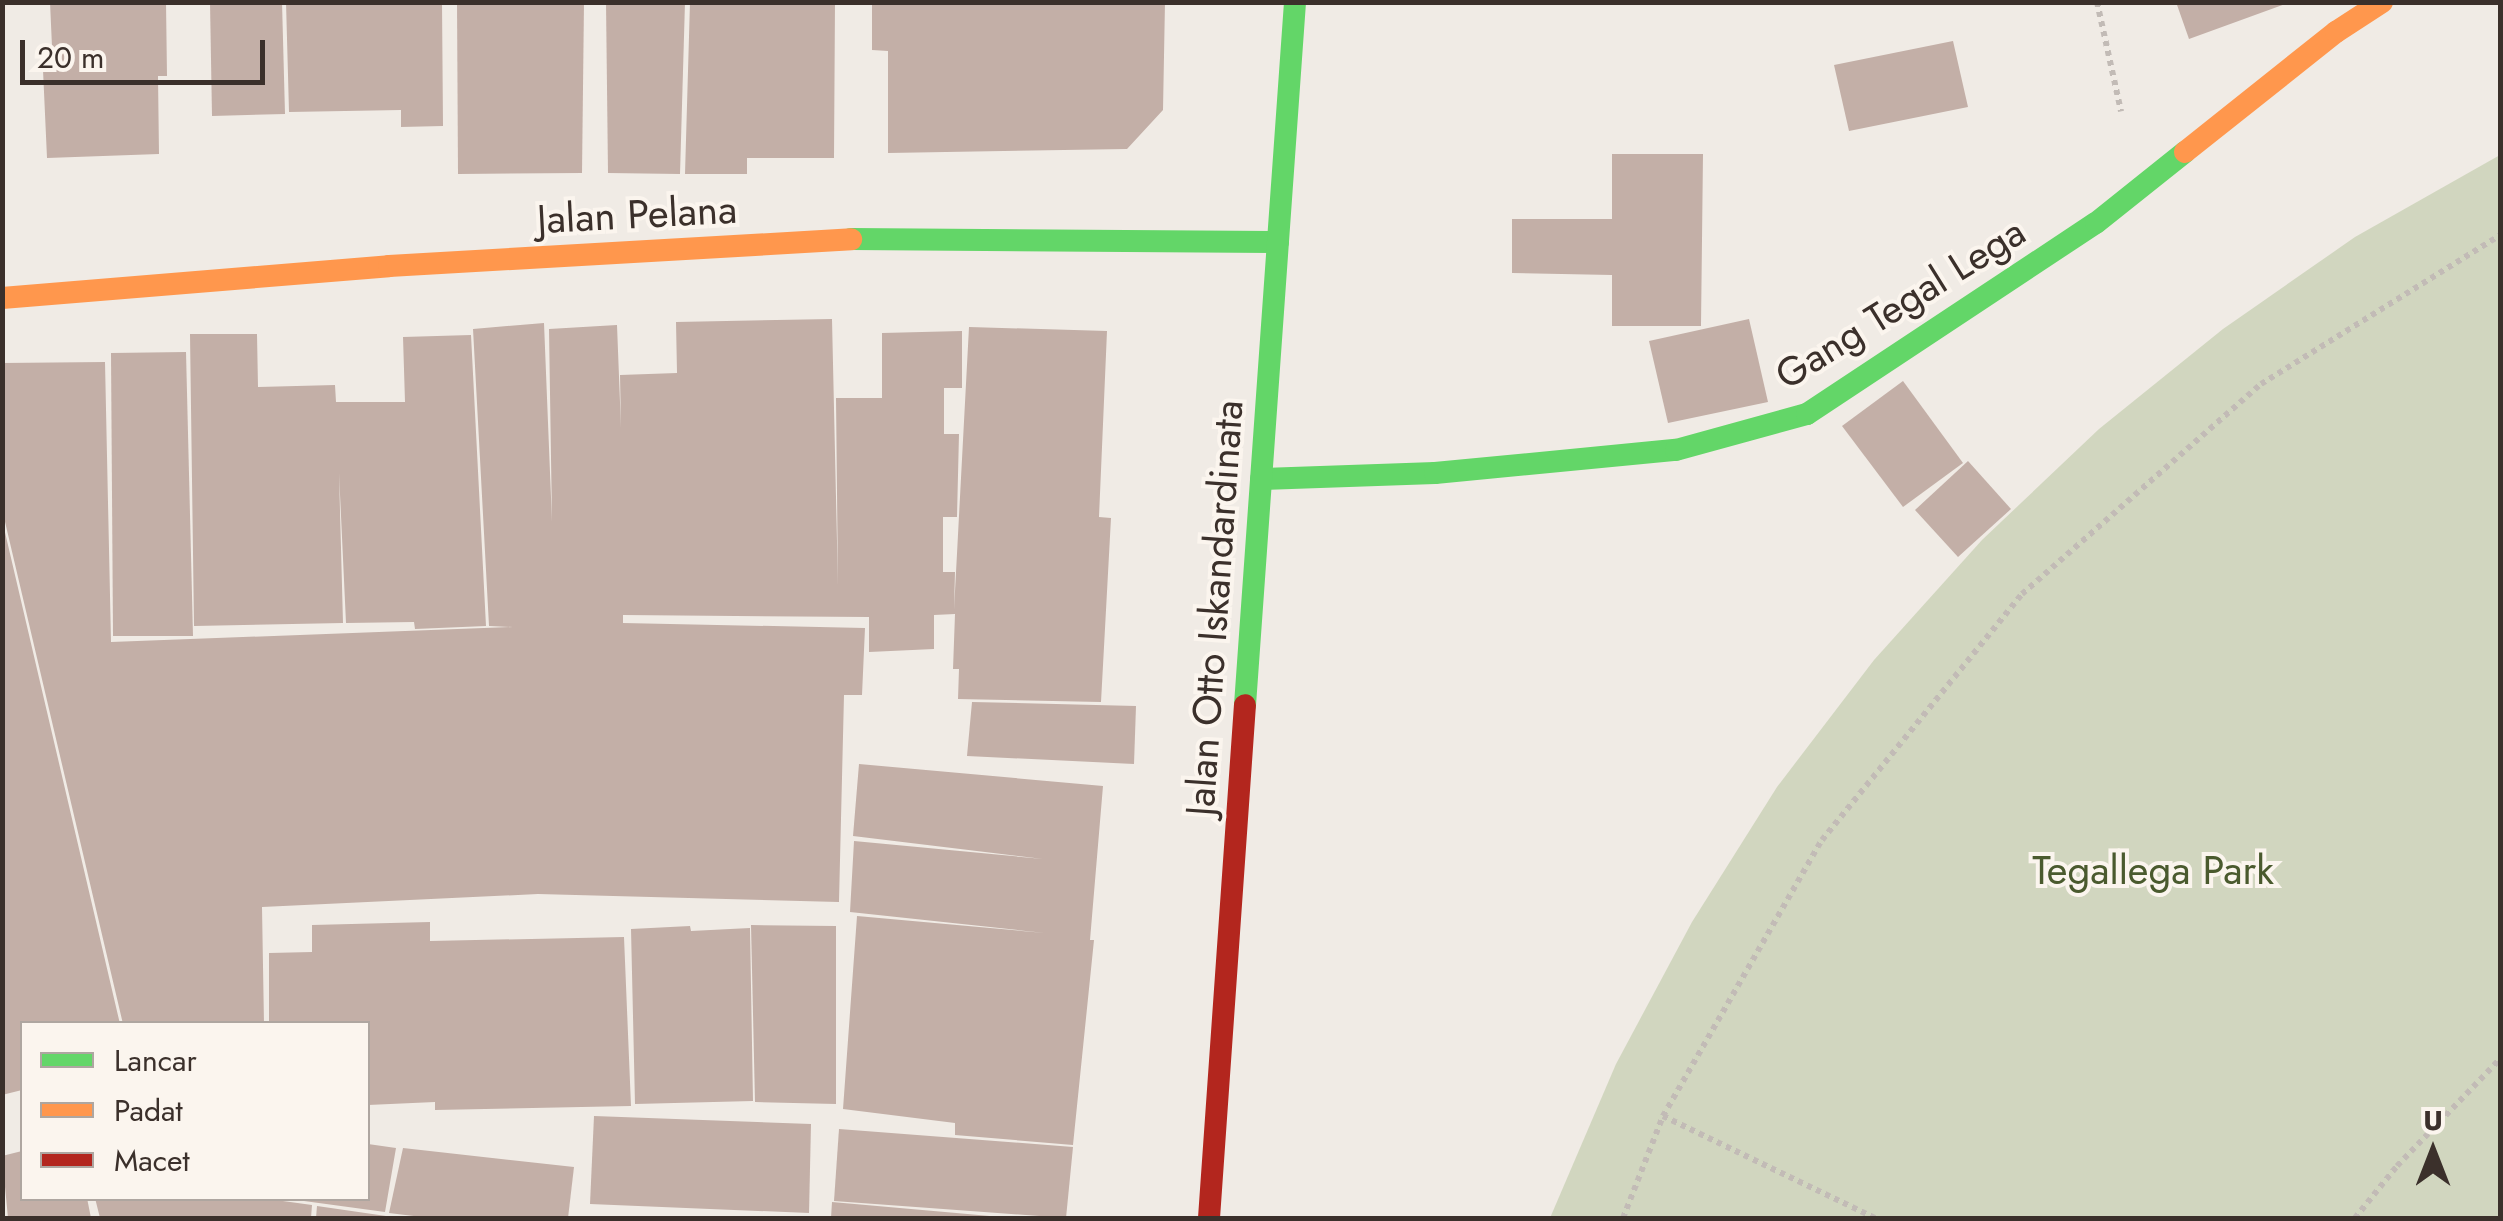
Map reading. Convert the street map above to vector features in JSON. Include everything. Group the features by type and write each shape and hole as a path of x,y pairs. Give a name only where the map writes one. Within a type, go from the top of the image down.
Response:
{"street":[{"name":"Jalan Otto Iskandardinata","path":"1209,1218 1295,2"},
{"name":"Gang Tegal Lega","path":"1261,479 1435,473 1676,450 1807,414 2096,223 2336,32 2382,2"},
{"name":"Jalan Pelana","path":"2,298 389,266 836,240 1278,242"}],"path":[{"path":"2098,2 2138,191"},
{"path":"1623,1218 1664,1116 1822,840 2022,594 2261,384 2500,235"},
{"path":"2355,1218 2397,1166 2500,1060"},
{"path":"1664,1116 1875,1218"}],"green space":[{"name":"Tegallega Park","path":"2500,155 2500,1218 1550,1218 1616,1064 1692,922 1777,787 1874,660 1982,540 2099,429 2223,329 2355,237"}],"building":[{"path":"50,2 166,2 167,76 158,76 159,154 47,158 43,70 53,69"},
{"path":"210,2 282,2 285,114 212,116"},
{"path":"286,2 442,2 443,126 401,127 401,110 289,112"},
{"path":"457,2 584,2 582,173 458,174"},
{"path":"606,2 685,2 680,174 608,173"},
{"path":"690,2 835,2 834,158 747,158 747,174 685,174"},
{"path":"872,2 1165,2 1163,110 1127,149 888,153 888,51 872,50"},
{"path":"2176,2 2288,2 2288,3 2189,39"},
{"path":"1953,41 1968,107 1849,131 1834,65"},
{"path":"1612,154 1703,154 1701,326 1612,326 1612,275 1512,273 1512,219 1612,219"},
{"path":"832,319 838,586 836,398 882,398 882,333 962,331 962,388 944,388 944,434 959,434 957,517 943,517 943,572 955,572 954,610 969,327 1107,331 1099,517 1111,518 1101,702 958,699 959,669 953,669 955,614 934,615 934,649 869,652 869,617 623,615 623,623 865,628 862,695 844,695 839,902 538,894 262,907 264,1021 122,1021 2,509 2,363 105,362 111,642 513,627 489,626 473,329 544,323 552,522 549,329 617,325 621,428 620,375 677,373 676,322"},
{"path":"1749,319 1768,402 1668,423 1649,341"},
{"path":"190,334 257,334 258,387 335,385 336,402 405,402 403,337 471,335 486,626 415,629 414,622 346,623 339,473 343,623 194,626"},
{"path":"186,352 193,636 113,636 111,353"},
{"path":"1903,381 1963,463 1903,507 1842,426"},
{"path":"1968,461 2011,509 1958,557 1915,510"},
{"path":"4,528 119,1021 20,1021 20,1090 2,1095"},
{"path":"972,702 1136,706 1134,764 967,756"},
{"path":"859,764 1103,786 1090,940 1094,940 1073,1145 955,1135 955,1123 843,1109 857,916 1045,933 850,912 854,841 1043,859 853,836"},
{"path":"430,922 430,941 624,937 631,1106 435,1110 435,1102 370,1105 370,1021 269,1021 269,953 312,952 312,925"},
{"path":"751,925 836,926 836,1104 755,1102"},
{"path":"690,926 691,931 750,928 753,1101 635,1104 631,929"},
{"path":"594,1116 811,1124 809,1213 590,1204"},
{"path":"839,1129 1073,1147 1066,1218 834,1201"},
{"path":"370,1144 396,1148 385,1212 304,1201 370,1201"},
{"path":"403,1148 574,1167 568,1218 430,1218 389,1213"},
{"path":"20,1152 20,1201 88,1201 91,1218 8,1218 2,1156"},
{"path":"96,1201 283,1201 312,1205 311,1218 100,1218"},
{"path":"832,1202 990,1216 990,1218 831,1218"},
{"path":"317,1206 386,1216 386,1218 316,1218"}],"traffic: fast":[{"path":"1245,705 1295,2"},
{"path":"1261,479 1435,473 1676,450 1807,414 2096,223 2185,152"},
{"path":"851,239 1278,242"}],"traffic: slow":[{"path":"2185,152 2336,32 2382,2"},
{"path":"2,298 389,266 851,239"}],"traffic: jam":[{"path":"1209,1218 1245,705"}]}
